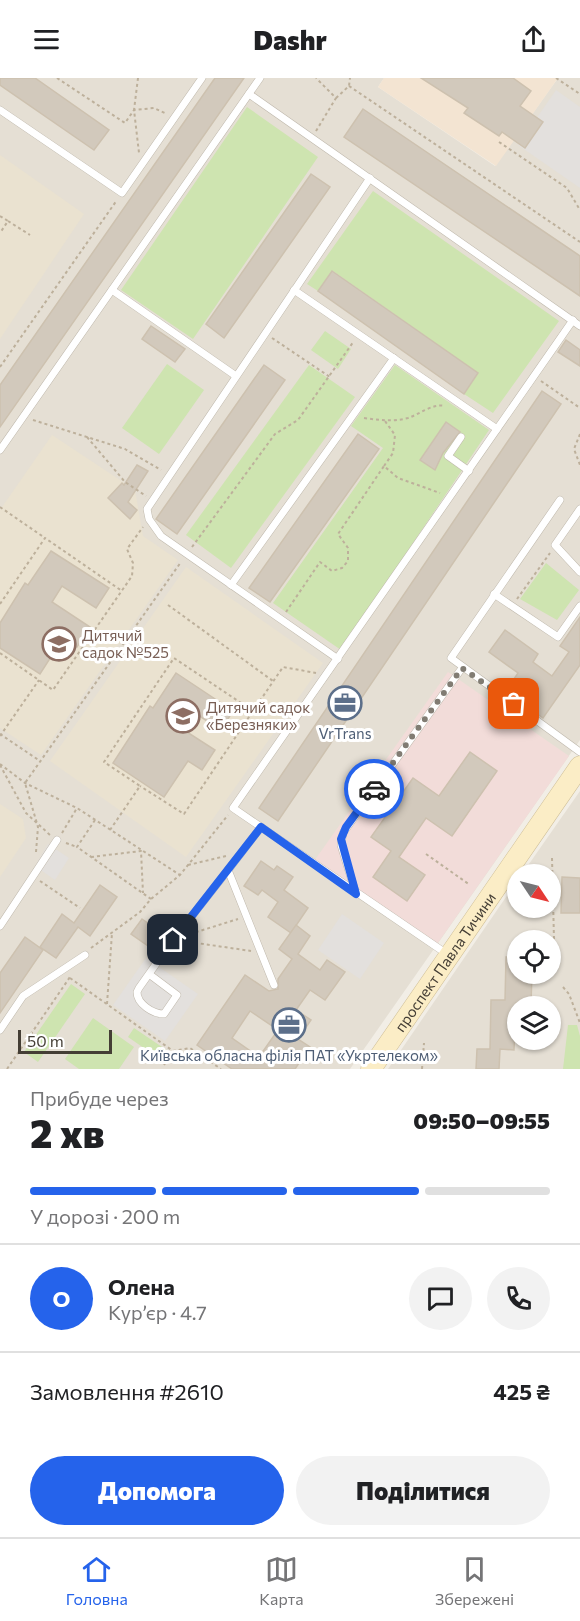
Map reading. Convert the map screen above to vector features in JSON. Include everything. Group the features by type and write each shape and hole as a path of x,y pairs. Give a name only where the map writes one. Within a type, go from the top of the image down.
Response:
{"street":[{"name":"проспект Павла Тичини","path":"371,1069 580,766"}],"lane":[{"path":"0,110 122,192 202,78"},
{"path":"0,450 260,78"},
{"path":"249,94 580,326"},
{"path":"338,659 158,533 149,519 147,508 370,178"},
{"path":"112,290 236,376"},
{"path":"294,290 497,429"},
{"path":"449,956 234,808 573,320"},
{"path":"231,585 394,358"},
{"path":"461,437 448,456 469,471"},
{"path":"560,500 451,655 452,660 462,668 580,752"},
{"path":"580,509 555,545 580,572"},
{"path":"494,594 558,637 580,606"},
{"path":"356,894 341,845 343,833 462,668"},
{"path":"149,974 177,995 164,1014 156,1013 137,998 137,992 149,974 173,940 261,827"},
{"path":"0,926 3,917 57,840"},
{"path":"228,870 274,985"},
{"path":"0,1030 23,996 85,956"}],"path":[{"path":"57,78 125,123 134,110 154,108 175,118"},
{"path":"138,78 134,110 140,167"},
{"path":"316,78 336,98"},
{"path":"312,138 336,98 350,86 350,78"},
{"path":"556,78 580,94"},
{"path":"350,86 580,242"},
{"path":"498,142 567,188 580,210"},
{"path":"0,367 122,192"},
{"path":"0,216 30,235"},
{"path":"0,232 8,221"},
{"path":"265,333 330,377"},
{"path":"25,783 275,434 298,420 359,334"},
{"path":"534,376 580,408"},
{"path":"352,416 385,422 407,418 439,405 474,413"},
{"path":"23,417 125,449 169,474"},
{"path":"281,619 320,562 332,570 342,568 348,561 348,548 338,534 393,453 395,435 385,422"},
{"path":"580,434 574,449 580,465"},
{"path":"87,437 125,482 152,500"},
{"path":"384,466 398,478 450,499"},
{"path":"0,507 122,591"},
{"path":"0,653 53,690 132,576 133,563 127,549 149,519"},
{"path":"0,604 45,538"},
{"path":"512,605 555,545"},
{"path":"168,605 273,681"},
{"path":"253,711 174,658 104,762 184,814 283,667 316,672 325,678"},
{"path":"39,680 0,735 41,761"},
{"path":"0,764 25,783 77,808 180,875"},
{"path":"0,764 26,813 38,827 57,840 77,847 151,899"},
{"path":"25,783 38,827 33,877 80,908"},
{"path":"110,830 140,786"},
{"path":"57,840 77,808"},
{"path":"7,1069 85,956 140,912 151,899 180,875 234,808"},
{"path":"77,847 95,820"},
{"path":"91,857 141,851"},
{"path":"141,851 143,894"},
{"path":"188,865 242,853"},
{"path":"426,855 470,885"},
{"path":"552,858 554,930"},
{"path":"173,940 246,917"},
{"path":"107,1004 111,933"},
{"path":"173,940 260,953"},
{"path":"69,977 173,1050 190,1048 221,1069"},
{"path":"562,987 569,994 580,1023"},
{"path":"422,1069 424,1043"},
{"path":"164,1065 173,1050"}],"shaded area":[{"path":"0,78 384,78 378,87 495,166 558,78 580,78 580,740 350,1069 0,1069"},
{"path":"384,78 558,78 496,166 378,87"},
{"path":"556,90 580,107 580,188 518,145"},
{"path":"0,155 84,214 0,339"},
{"name":"Дитячий садок №525","path":"52,435 135,490 143,536 178,560 41,755 0,728 0,510"},
{"name":"Дитячий садок «Березняки»","path":"186,567 323,663 186,857 50,761"},
{"path":"448,672 569,756 435,947 312,864"},
{"path":"580,791 580,1069 388,1069 507,896 507,918 561,918 561,864 529,864"},
{"path":"0,804 23,819 26,838 0,877"},
{"path":"48,844 69,858 55,880 35,866"},
{"path":"342,914 384,943 360,979 318,950"},
{"path":"146,958 198,994 165,1041 113,1005"}],"green space":[{"path":"247,107 318,157 193,339 121,290"},
{"path":"373,191 559,321 493,413 464,394 478,373 333,271 318,291 307,284"},
{"path":"325,331 351,349 338,369 311,350"},
{"path":"167,364 204,390 159,454 122,428"},
{"path":"309,365 355,397 231,568 186,535"},
{"path":"395,365 489,430 341,650 273,603 383,448 351,426"},
{"path":"546,563 579,590 557,620 520,599"},
{"path":"71,984 85,994 38,1062 24,1052"},
{"path":"93,1018 134,1047 119,1069 79,1069 65,1059"},
{"path":"568,1025 577,1025 580,1036 580,1069 563,1069"},
{"path":"134,1028 168,1051 161,1060 128,1037"}],"building":[{"path":"0,78 35,78 109,130 94,150 0,85"},
{"path":"215,78 244,78 0,427 0,385"},
{"path":"421,78 513,78 531,91 520,106 543,122 525,148 502,132 499,136 464,113 468,108"},
{"path":"363,109 580,256 580,296 344,137"},
{"path":"311,174 330,187 224,338 206,324"},
{"path":"332,271 478,373 464,394 318,291"},
{"path":"151,326 185,349 175,362 142,339"},
{"path":"566,340 580,350 580,366 558,352"},
{"path":"264,365 285,380 177,534 156,519"},
{"path":"542,391 561,404 278,821 259,808"},
{"path":"446,422 460,432 443,453 435,470 420,460"},
{"path":"358,434 379,449 270,602 249,588"},
{"path":"137,465 148,471 128,502 137,510 130,519 108,498 122,483 124,485"},
{"path":"51,551 109,588 96,608 62,586 52,602 90,627 77,647 63,638 40,674 0,648 0,623 25,583 28,585"},
{"path":"580,617 580,665 543,718 506,691 518,673 489,652 505,630 538,654 533,662 552,676 569,652 560,646"},
{"path":"176,673 233,711 221,730 187,708 176,725 215,750 202,770 188,761 164,797 113,763 150,706 153,708"},
{"path":"470,752 497,771 452,836 426,818 399,857 425,875 407,901 373,877 391,851 371,837 413,778 439,796"},
{"path":"261,861 274,870 277,866 293,877 284,890 308,908 291,933 268,917 278,902 262,890 258,895 244,886"},
{"path":"562,877 580,878 580,913 561,913"},
{"path":"100,885 117,897 90,936 78,927 56,958 40,947 62,914 74,923"},
{"path":"142,919 162,933 151,948 131,934"},
{"name":"Київська обласна філія ПАТ «Укртелеком»","path":"296,925 310,936 298,954 320,970 327,960 345,972 325,1000 310,990 296,1010 311,1020 298,1039 310,1047 295,1069 232,1069 197,1045 245,975 269,991 278,989 278,979 292,959 279,949","holes":["250,1011 278,1030 259,1057 232,1038"]},
{"path":"25,937 43,950 0,1013 0,973"},
{"path":"507,957 507,984 532,984 531,996 507,996 507,1050 500,1049 499,1069 476,1069 477,1049 490,1049 491,1000 505,1000"}],"way so far":[{"path":"374,789 462,668 514,704"}],"place":[{"name":"Дитячий садок №525","path":"59,644"},
{"name":"VrTrans","path":"345,703"},
{"name":"Дитячий садок «Березняки»","path":"183,716"},
{"name":"Київська обласна філія ПАТ «Укртелеком»","path":"289,1025"}],"route":[{"path":"173,940 261,827 356,894 341,839 346,827 374,789"}]}
